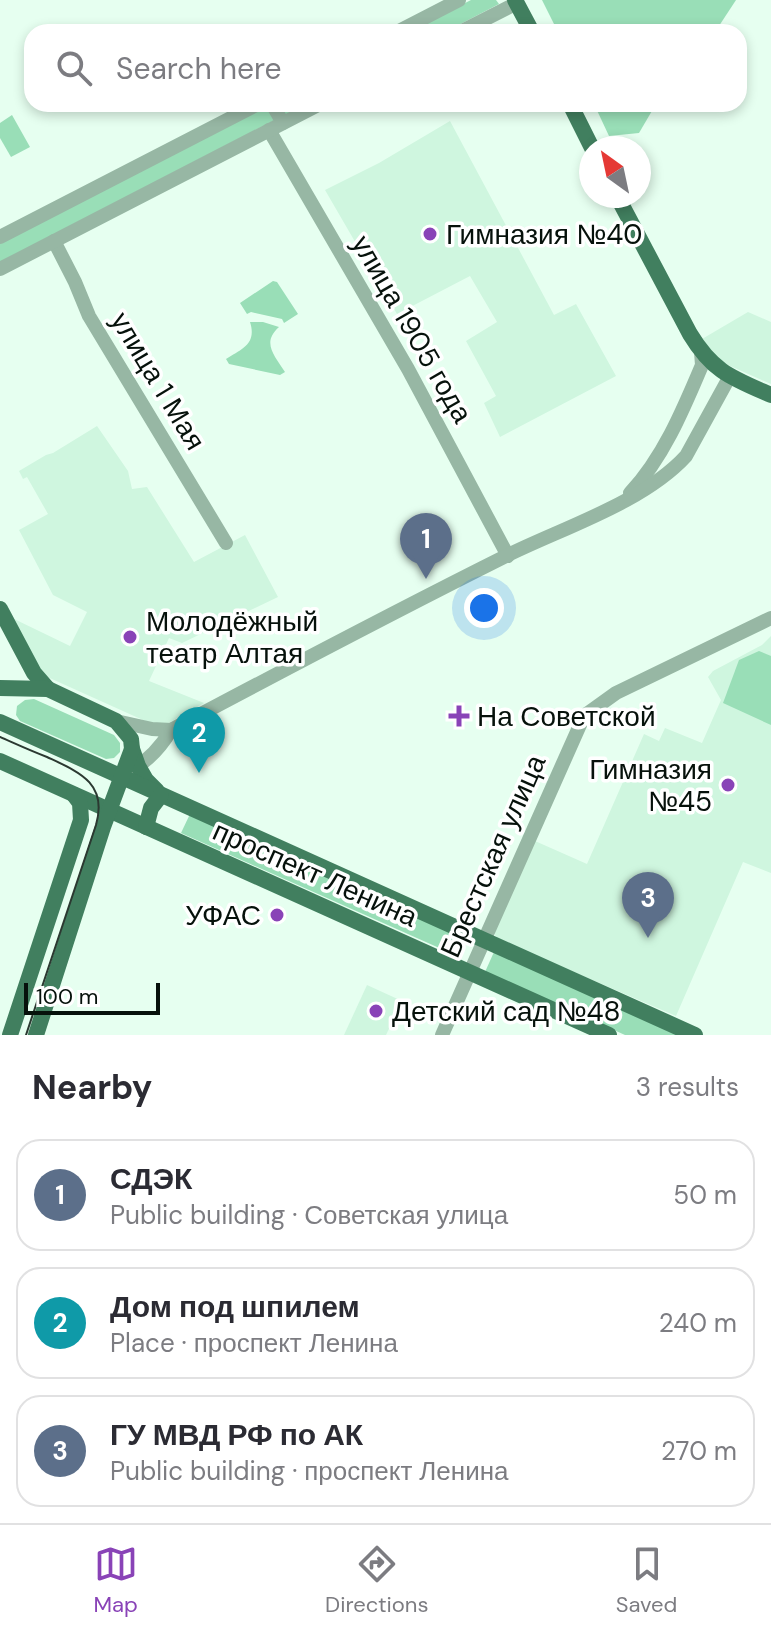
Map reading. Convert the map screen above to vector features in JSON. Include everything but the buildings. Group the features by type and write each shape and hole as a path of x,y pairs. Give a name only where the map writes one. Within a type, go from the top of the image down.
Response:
{"main road":[{"path":"516,1 528,24"},
{"path":"574,112 586,136"},
{"path":"623,208 701,352 714,366 730,376 771,395"},
{"path":"0,609 34,673 48,689 116,721"},
{"path":"1,650 17,641"},
{"path":"0,688 48,689"},
{"name":"проспект Ленина","path":"116,721 131,739 138,766 146,780 161,795"},
{"name":"проспект Ленина","path":"0,722 695,1035"},
{"path":"36,1035 132,749"},
{"name":"проспект Ленина","path":"0,761 609,1035"},
{"path":"10,1035 81,820 80,803 74,795"},
{"path":"146,827 151,808 161,795"}],"street":[{"path":"412,24 459,0"},
{"path":"474,24 516,1"},
{"path":"0,237 242,112"},
{"name":"улица 1905 года","path":"273,112 276,127 508,556"},
{"path":"0,269 305,112"},
{"name":"улица 1 Мая","path":"54,241 89,316 226,543"},
{"path":"622,502 643,480 660,455 702,365 701,352"},
{"path":"116,721 171,730 508,556 652,486 686,456 730,376"},
{"name":"Брестская улица","path":"442,1035 584,716 629,686 771,618"},
{"path":"121,777 154,754 171,730"}],"shaded area":[{"name":"Гимназия №40","path":"450,121 554,315 576,304 616,376 500,437 484,403 496,396 466,341 497,322 470,276 397,314 325,190 379,163"},
{"path":"748,312 771,322 771,384 728,365 716,357 702,339"},
{"path":"97,426 128,471 132,489 147,487 194,562 245,535 278,597 182,643 169,638 149,681 204,703 165,725 154,725 43,675 10,617 70,646 87,612 53,595 19,530 48,514 27,477 23,479 19,471"},
{"path":"771,636 771,873 743,862 676,1016 499,940 495,929 535,841 587,864 644,734 659,741 665,728 702,743 721,700 708,677 713,671 762,645"},
{"name":"Детский сад №48","path":"367,985 402,1001 386,1035 344,1035"}],"green space":[{"path":"471,0 496,0 499,4 460,24 424,24"},
{"path":"542,0 736,0 720,24 554,24"},
{"path":"254,112 291,112 0,262 0,243"},
{"path":"598,112 651,112 639,133 609,136"},
{"path":"12,115 30,147 11,157 0,138 0,123"},
{"path":"273,281 277,282 298,314 284,323 282,319 251,312 247,314 240,303"},
{"path":"250,322 279,327 270,344 285,372 280,375 229,364 226,359 250,341"},
{"path":"759,651 771,656 771,725 723,703 739,660"},
{"path":"34,699 114,735 120,743 120,752 114,758 106,759 20,721 16,715 17,706 25,700"},
{"path":"190,814 464,936 455,955 181,833"},
{"path":"494,952 678,1035 625,1035 485,972"}],"tram line":[{"path":"0,737 80,774 94,789 98,799 96,825 26,1035"}],"place":[{"name":"Гимназия №40","path":"430,234"},
{"name":"СДЭК","path":"426,579"},
{"name":"Молодёжный театр Алтая","path":"130,637"},
{"name":"На Советской","path":"459,716"},
{"name":"Дом под шпилем","path":"199,773"},
{"name":"Гимназия №45","path":"728,785"},
{"name":"УФАС","path":"277,915"},
{"name":"ГУ МВД РФ по АК","path":"648,938"},
{"name":"Детский сад №48","path":"376,1011"}]}
